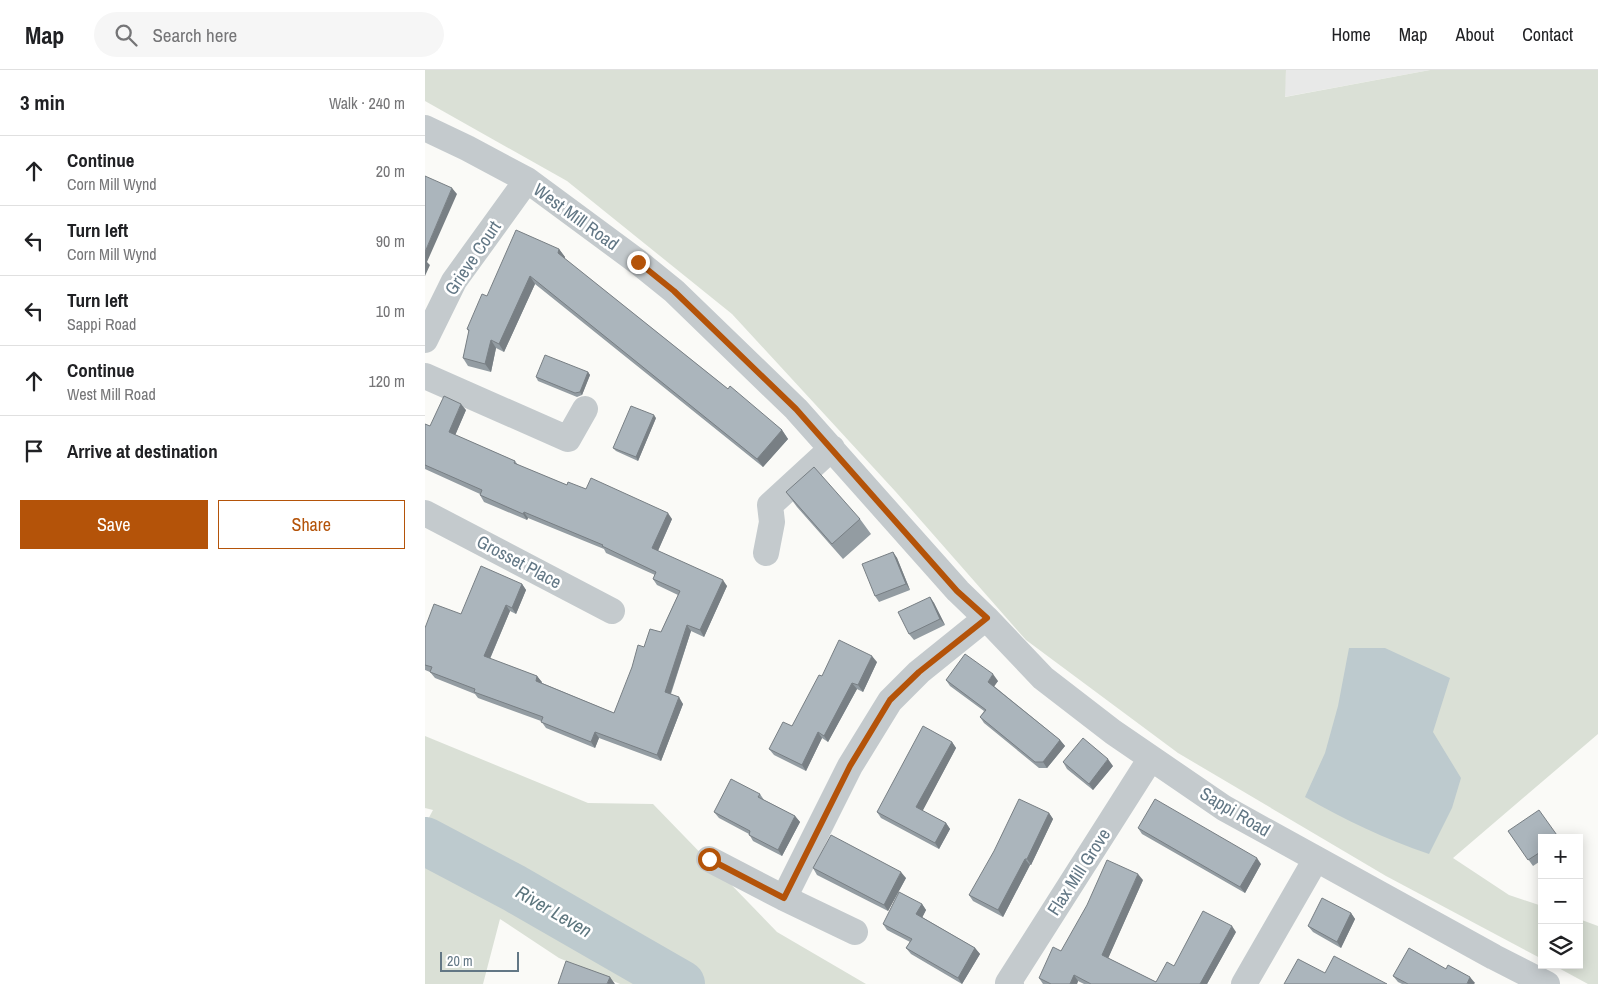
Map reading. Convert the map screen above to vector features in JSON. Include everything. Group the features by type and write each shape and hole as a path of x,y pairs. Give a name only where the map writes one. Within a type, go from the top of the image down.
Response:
{"street":[{"name":"West Mill Road","path":"425,128 527,180 674,291 796,409 957,591"},
{"name":"Grieve Court","path":"425,340 454,281 527,180"},
{"path":"425,376 568,439 585,409"},
{"path":"766,553 772,522 770,505 832,448"},
{"name":"Grosset Place","path":"425,513 612,611"},
{"name":"Sappi Road","path":"957,591 987,618 1043,678 1113,732 1224,808 1316,859 1513,976 1547,984"},
{"path":"784,898 850,766 890,700 919,672 987,618"},
{"name":"Flax Mill Grove","path":"1011,984 1008,983 1151,758"},
{"path":"709,859 855,932"},
{"path":"1244,984 1316,859"}],"shaded area":[{"path":"425,70 1286,70 1285,97 1430,70 1598,70 1598,734 1453,858 1509,895 1538,905 1538,957 1386,876 1178,753 1026,640 895,491 732,314 567,181 425,101"},
{"path":"1286,70 1430,70 1284,97"},
{"path":"1349,648 1385,648 1450,678 1433,732 1461,778 1452,808 1429,854 1365,829 1305,797 1325,753 1338,706"},
{"path":"425,736 588,803 653,804 777,932 866,984 702,984 425,831 425,825 433,810 425,808"},
{"path":"425,848 511,891 672,984 620,984 559,958 500,919 483,984 425,984"},
{"path":"1583,920 1598,926 1598,984 1588,984 1560,969 1583,969"}],"building":[{"path":"425,176 452,188 425,252"},
{"path":"516,230 559,249 558,253 728,389 730,386 782,430 757,459 530,276 499,344 491,340 485,364 463,358 469,330 467,329 482,294 487,296"},
{"path":"545,355 588,372 580,392 575,393 536,377"},
{"path":"444,396 461,404 449,432 515,461 514,463 567,485 568,482 586,489 591,478 668,513 652,548 723,580 700,630 687,625 665,692 679,697 657,755 595,732 591,742 541,722 543,717 474,692 475,689 430,672 432,667 425,665 425,628 434,604 461,614 481,566 522,584 512,608 506,605 484,656 537,676 536,681 614,713 632,667 638,645 644,647 650,629 661,632 680,591 653,579 656,572 603,545 480,495 482,490 425,465 425,424 430,426"},
{"path":"631,406 654,415 636,457 613,448"},
{"path":"814,467 860,519 832,544 786,492"},
{"path":"893,552 906,584 875,596 862,564"},
{"path":"930,597 940,619 909,634 898,612"},
{"path":"839,640 872,656 858,685 852,683 824,736 818,732 802,765 769,749 783,722 792,726 819,675 822,676"},
{"path":"965,654 993,674 988,682 1060,740 1043,762 1035,762 980,717 986,710 946,680"},
{"path":"923,726 952,742 916,807 946,823 935,843 877,812"},
{"path":"1083,738 1108,759 1089,784 1063,762"},
{"path":"731,779 760,794 758,797 795,816 778,850 749,835 750,831 714,812"},
{"path":"1019,799 1049,813 1027,859 1025,859 998,910 969,895 994,851"},
{"path":"1155,799 1257,858 1240,887 1138,828"},
{"path":"1539,810 1556,834 1538,834 1538,854 1528,860 1508,831"},
{"path":"831,835 901,872 884,905 813,868"},
{"path":"1107,860 1138,874 1102,955 1156,982 1167,962 1174,966 1203,911 1232,926 1200,984 1091,984 1074,975 1070,984 1051,984 1039,978 1053,947 1061,951 1087,905"},
{"path":"899,892 922,904 916,914 975,948 958,978 906,948 912,939 883,924"},
{"path":"1322,898 1351,913 1337,942 1308,926"},
{"path":"1409,948 1446,969 1448,965 1470,977 1467,984 1408,984 1393,976"},
{"path":"1334,956 1387,984 1284,984 1298,959 1325,973"},
{"path":"566,961 610,977 607,984 558,984"}],"waterway":[{"name":"River Leven","path":"425,841 514,888 681,984"}],"route":[{"path":"638,262 674,291 796,409 957,591 987,618 919,672 890,700 850,766 784,898 709,859"}]}
